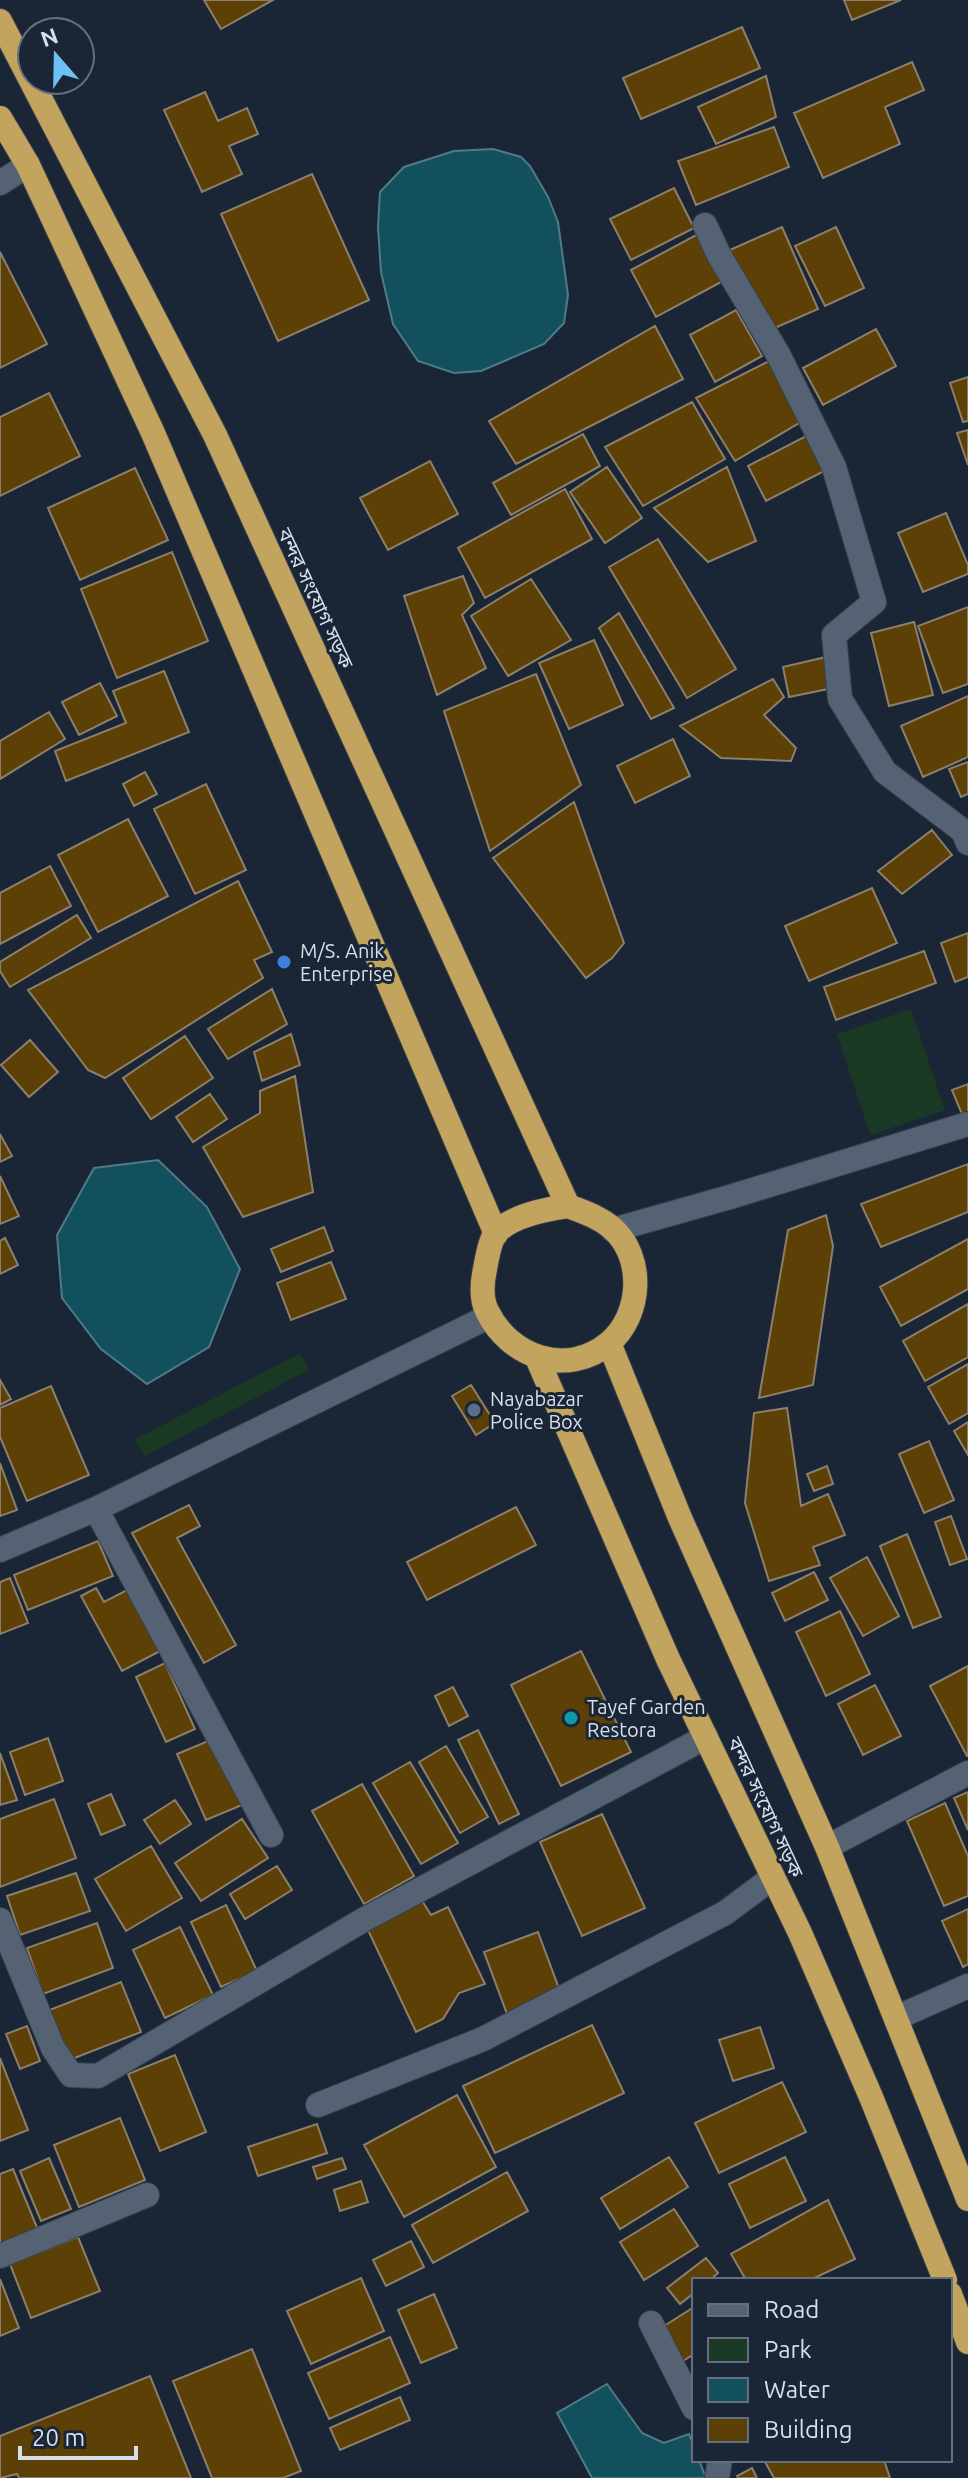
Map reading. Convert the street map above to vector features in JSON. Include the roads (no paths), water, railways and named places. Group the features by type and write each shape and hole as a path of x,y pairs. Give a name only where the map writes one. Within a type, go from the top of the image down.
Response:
{"highway":[{"name":"বন্দর সংযোগ সড়ক","path":"0,21 215,435 568,1206"},
{"path":"0,118 28,165 159,447 496,1234"},
{"path":"568,1206 593,1215 613,1230 628,1250 635,1274 635,1299 626,1323 609,1343 587,1356 562,1361 537,1358 514,1347 496,1329 485,1306 482,1281 487,1256 496,1234 519,1218 543,1209 568,1206"},
{"name":"বন্দর সংযোগ সড়ক","path":"609,1343 680,1518 827,1847 968,2199"},
{"name":"বন্দর সংযোগ সড়ক","path":"537,1358 668,1659 800,1933 944,2278"},
{"path":"952,2299 968,2342"}],"street":[{"path":"0,183 28,165"},
{"path":"705,225 719,255 779,356 834,467 874,602 834,635 840,699 885,772 963,831 968,843"},
{"path":"613,1230 968,1124"},
{"path":"0,1550 96,1509 490,1316"},
{"path":"96,1509 271,1835"},
{"path":"0,1920 53,2048 71,2075 98,2076 365,1919 706,1737"},
{"path":"827,1847 968,1773"},
{"path":"318,2105 483,2039 725,1913 772,1878"},
{"path":"896,2018 968,1986"},
{"path":"0,2256 147,2195"},
{"path":"651,2323 692,2404"}],"water":[{"path":"493,149 521,157 530,166 548,197 558,222 568,295 564,323 544,344 481,371 454,373 418,361 393,324 381,272 378,227 380,192 404,167 454,151"},
{"path":"158,1160 207,1207 240,1269 209,1347 147,1384 101,1349 62,1298 57,1235 94,1168"},
{"path":"607,2384 642,2433 664,2443 689,2434 692,2462 700,2462 706,2478 592,2478 557,2413"}],"place":[{"name":"M/S. Anik Enterprise","path":"284,962"},
{"name":"Nayabazar Police Box","path":"474,1410"},
{"name":"Tayef Garden Restora","path":"571,1718"}]}
